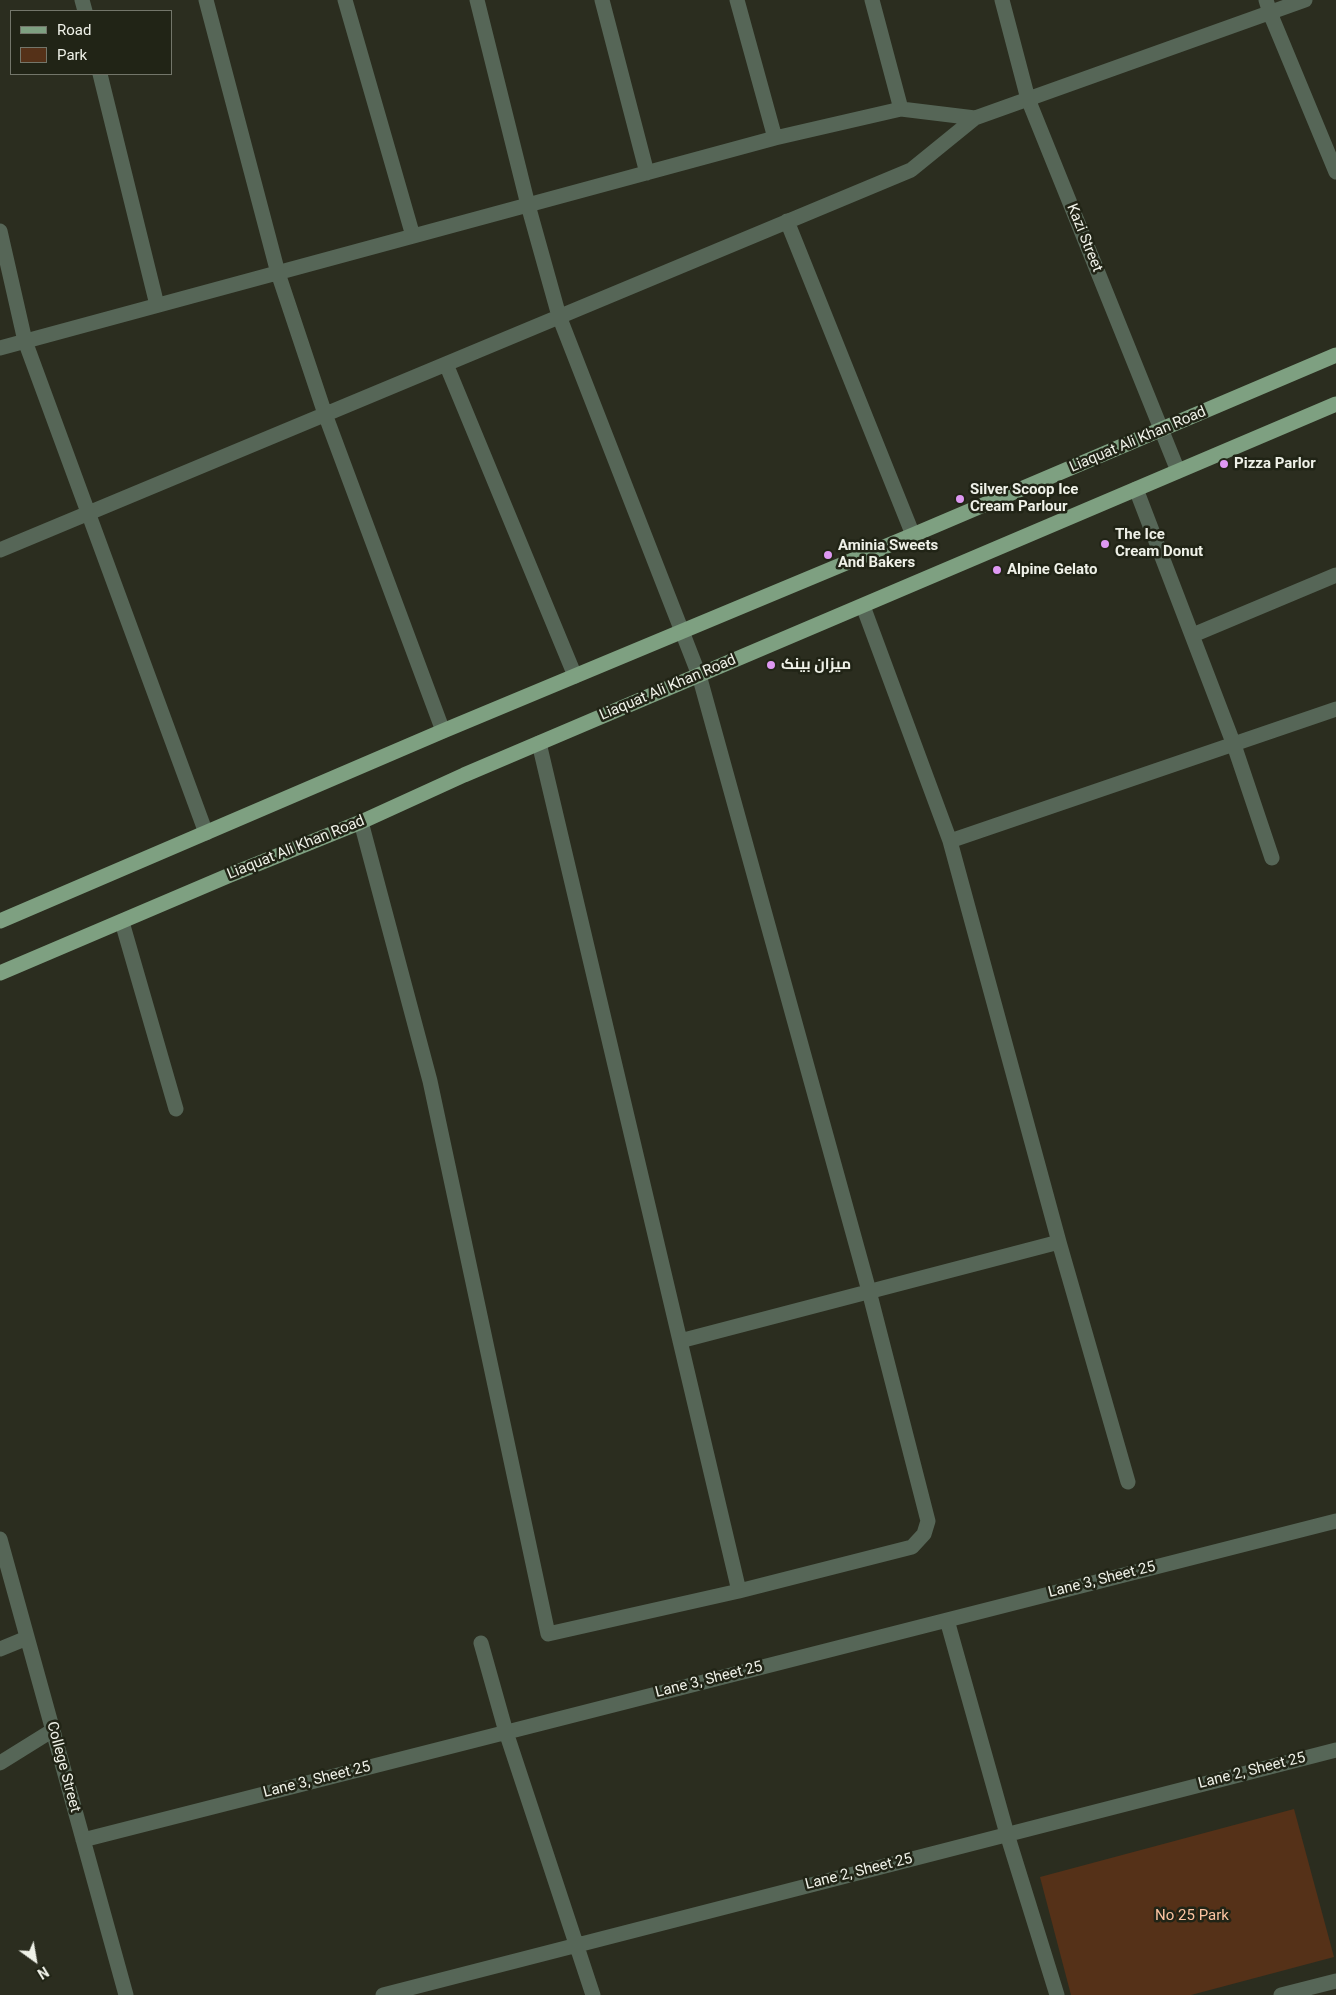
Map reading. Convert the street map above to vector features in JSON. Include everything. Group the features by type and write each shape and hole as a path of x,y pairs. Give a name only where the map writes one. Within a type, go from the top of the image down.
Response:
{"main road":[{"name":"Liaquat Ali Khan Road","path":"0,921 443,731 914,535 1336,355"},
{"name":"Liaquat Ali Khan Road","path":"0,974 230,875 361,822 538,743 1336,404"}],"street":[{"path":"206,0 278,273 325,414 443,731"},
{"path":"345,0 413,236"},
{"path":"361,822 430,1081 548,1634 739,1591 912,1547 924,1534 928,1522 869,1291 699,675 559,316 528,205 477,0"},
{"path":"602,0 647,173"},
{"path":"738,0 775,138"},
{"path":"872,0 901,109"},
{"name":"Kazi Street","path":"1002,0 1028,99 1178,471"},
{"path":"0,550 911,170 975,118 1268,6 1305,0"},
{"path":"1268,6 1336,172"},
{"path":"100,75 157,305"},
{"path":"0,348 775,138 901,109 975,118"},
{"path":"787,221 914,535"},
{"path":"0,231 25,341 206,833"},
{"path":"446,364 575,676"},
{"path":"1136,489 1234,745 1272,858"},
{"path":"1192,636 1336,575"},
{"path":"863,606 950,841 1128,1482"},
{"path":"950,841 1336,709"},
{"path":"538,743 739,1591"},
{"path":"122,922 176,1109"},
{"path":"680,1341 1060,1242"},
{"name":"Lane 3, Sheet 25","path":"83,1840 1336,1521"},
{"name":"College Street","path":"0,1539 126,1995"},
{"path":"947,1620 1007,1834 1057,1995"},
{"path":"0,1649 27,1638"},
{"path":"481,1643 506,1732 593,1995"},
{"path":"0,1763 53,1730"},
{"name":"Lane 2, Sheet 25","path":"383,1995 1336,1750"},
{"path":"1281,1995 1336,1981"}],"green space":[{"name":"No 25 Park","path":"1294,1809 1334,1957 1191,1995 1071,1995 1040,1877"}],"place":[{"name":"Pizza Parlor","path":"1224,464"},
{"name":"Silver Scoop Ice Cream Parlour","path":"960,499"},
{"name":"The Ice Cream Donut","path":"1105,544"},
{"name":"Aminia Sweets And Bakers","path":"828,555"},
{"name":"Alpine Gelato","path":"997,570"},
{"name":"میزان بینک","path":"771,665"}]}
